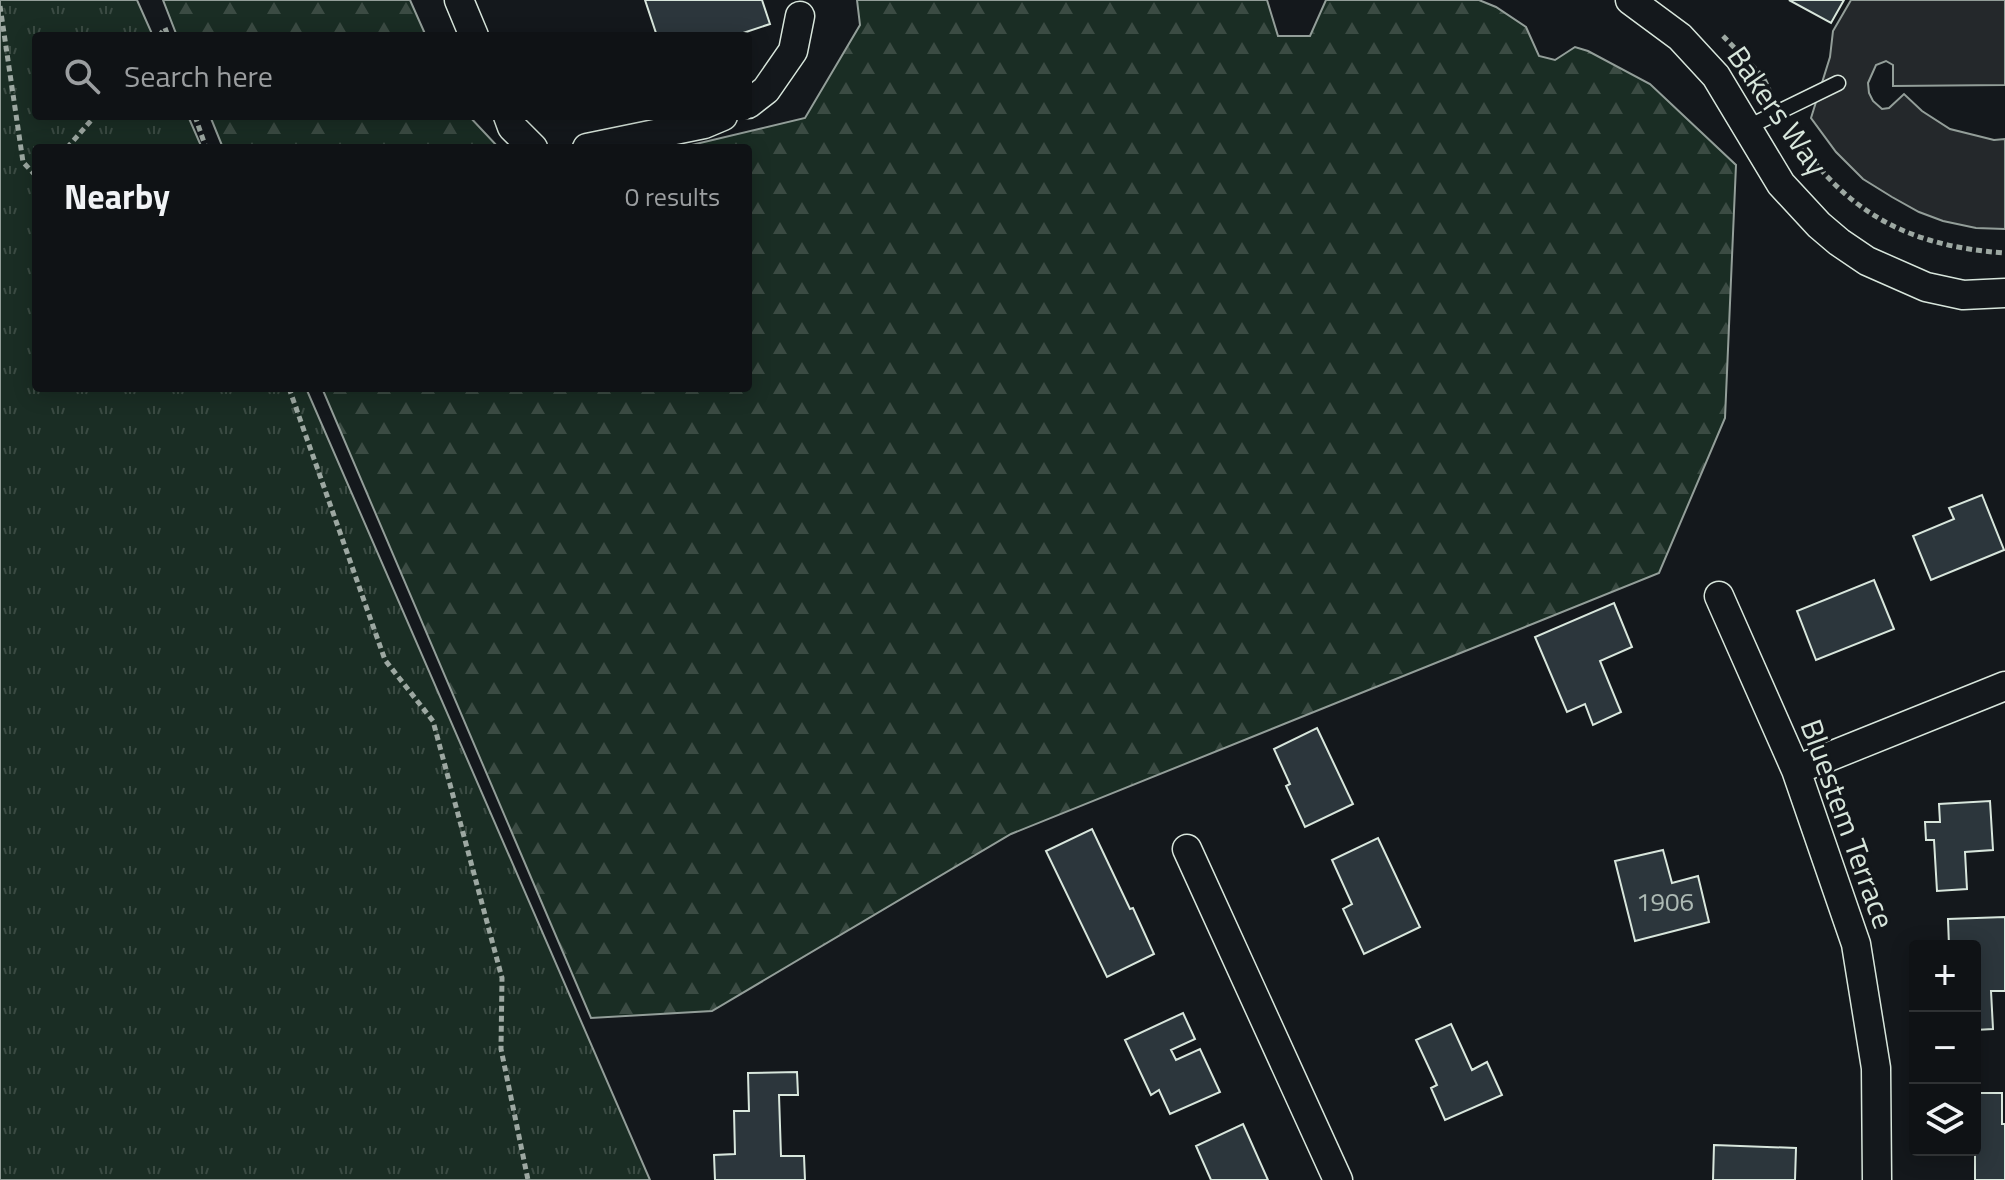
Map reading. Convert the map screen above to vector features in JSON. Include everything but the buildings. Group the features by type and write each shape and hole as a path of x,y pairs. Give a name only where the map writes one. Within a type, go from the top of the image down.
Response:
{"street":[{"path":"459,0 472,32"},
{"name":"Bakers Way","path":"1630,0 1680,37 1716,76 1781,184 1839,242 1867,261 1926,287 1963,295 2005,293"},
{"path":"752,101 766,90 793,51 800,16"},
{"path":"509,120 512,127 529,144"},
{"path":"606,144 714,120"},
{"name":"Bluestem Terrace","path":"1719,596 1796,770 1856,944 1876,1068 1877,1180"},
{"path":"1796,770 2005,686"},
{"path":"1187,849 1338,1180"}],"lane":[{"path":"1748,127 1838,83"}],"path":[{"path":"0,6 23,162 32,172"},
{"path":"1715,28 1763,77 1779,112 1800,144 1839,189 1867,212 1891,226 1940,244 2005,253"},
{"path":"70,144 92,120"},
{"path":"196,120 205,144"},
{"path":"290,392 385,660 433,721 502,978 501,1049 528,1180"}],"green space":[{"path":"0,0 137,0 151,32 32,32 32,120 190,120 200,144 32,144 32,392 308,392 650,1180 0,1180"},
{"path":"163,0 410,0 424,32 175,32"},
{"path":"857,0 1267,0 1278,36 1310,36 1326,0 1479,0 1496,7 1526,27 1539,56 1555,60 1575,47 1650,84 1736,165 1725,418 1659,573 1011,834 712,1011 591,1018 324,392 752,392 752,144 696,144 805,118 860,25"},
{"path":"212,120 473,120 495,144 221,144"}],"shaded area":[{"path":"1851,0 2005,0 2005,85 1893,86 1893,65 1886,61 1876,65 1868,83 1873,101 1882,109 1889,108 1904,94 1922,111 1950,129 1994,140 2005,139 2005,229 1976,228 1943,221 1892,197 1863,179 1836,152 1811,118 1830,57 1833,31"}]}
